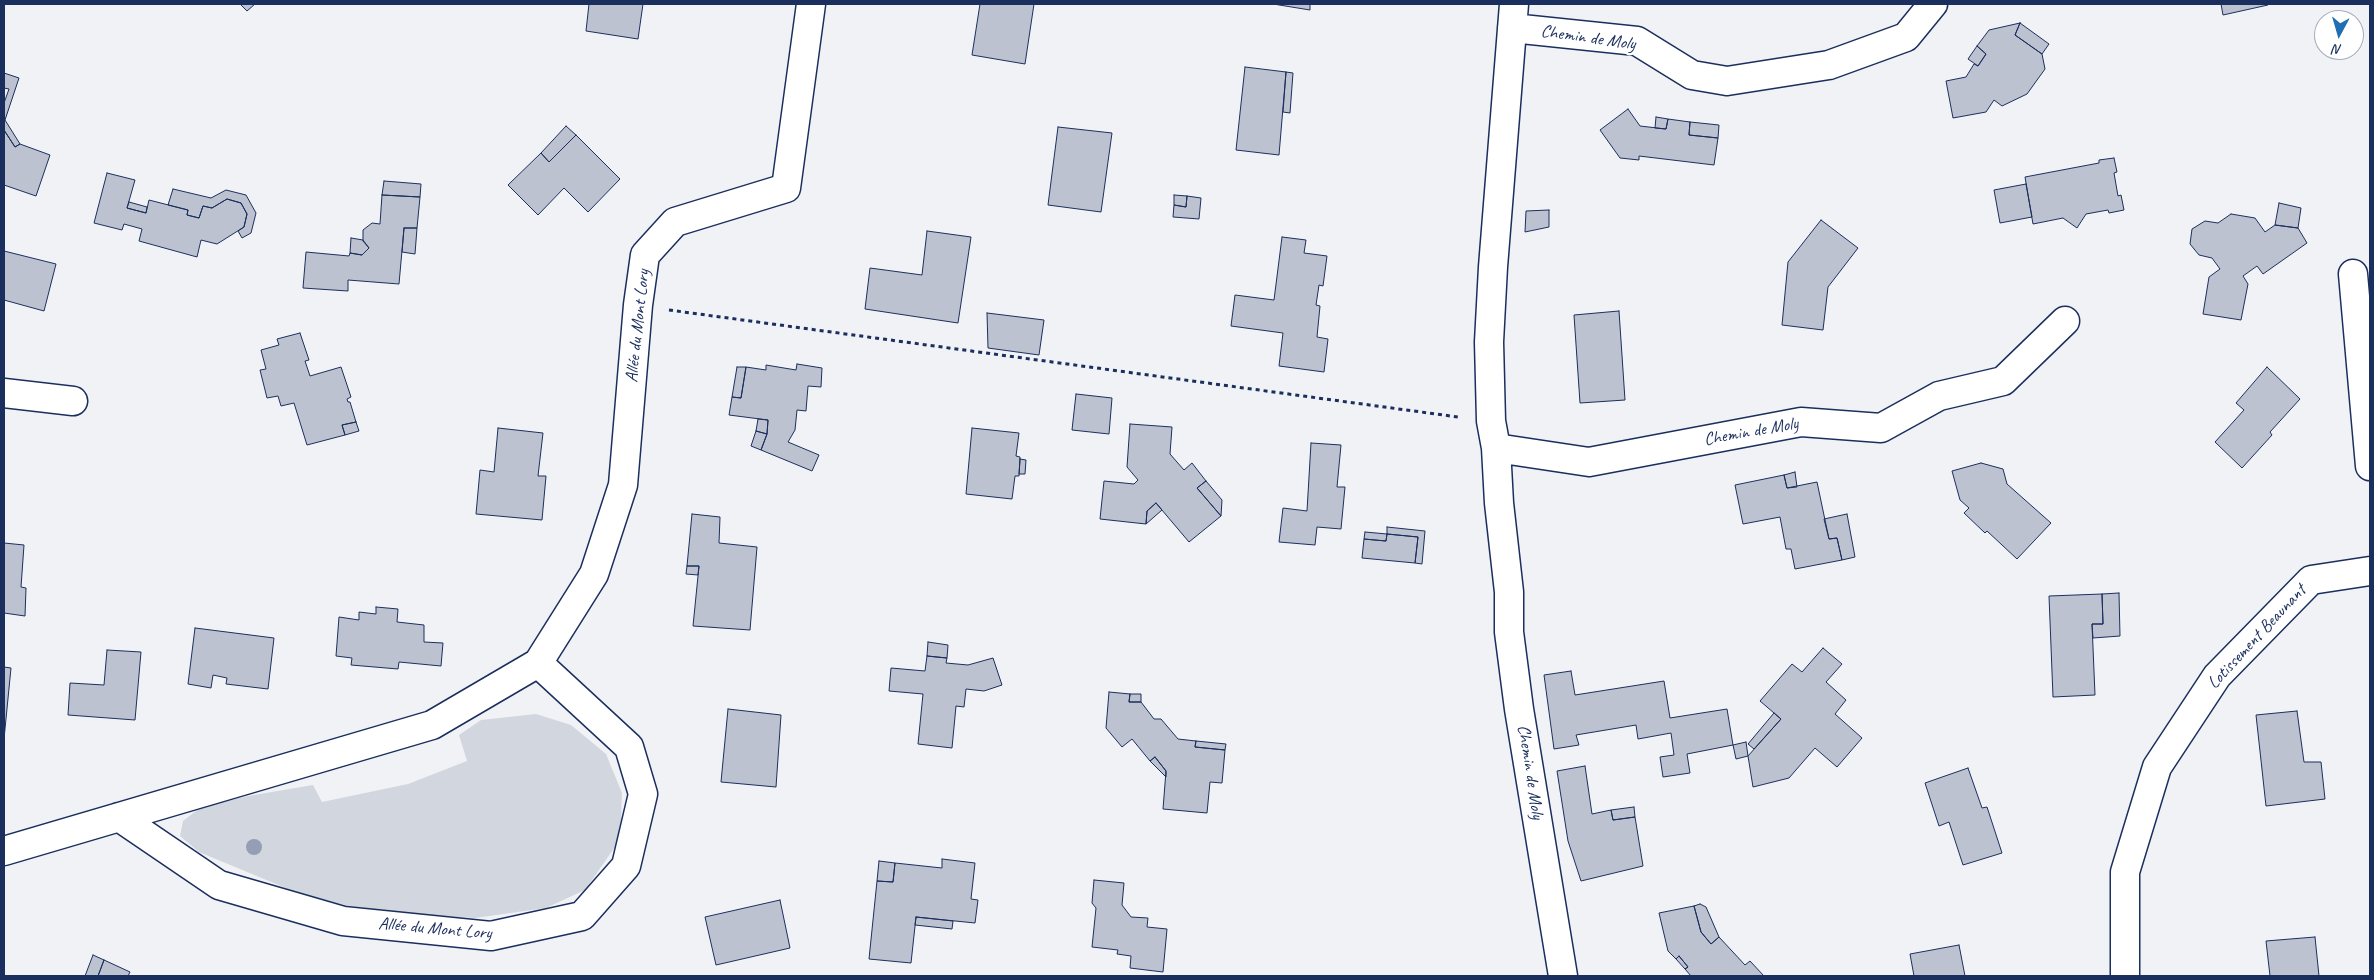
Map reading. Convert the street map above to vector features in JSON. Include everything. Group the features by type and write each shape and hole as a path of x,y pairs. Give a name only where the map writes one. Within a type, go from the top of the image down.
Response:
{"street":[{"name":"Allée du Mont Lory","path":"4,851 432,724 538,662 594,574 623,485 638,306 645,255 675,222 786,188 810,4"},
{"name":"Chemin de Moly","path":"1563,976 1519,709 1509,632 1509,592 1499,503 1496,448 1491,421 1489,342 1513,16 1637,41 1692,75 1727,81 1829,65 1906,37 1934,4"},
{"path":"2353,274 2370,466"},
{"name":"Chemin de Moly","path":"1496,448 1589,462 1801,422 1881,428 1939,396 2003,380 2066,321"},
{"path":"4,393 73,401"},
{"name":"Lotissement Beaunant","path":"2125,976 2125,872 2157,767 2217,676 2311,580 2370,571"},
{"name":"Allée du Mont Lory","path":"119,817 219,885 343,921 491,936 582,916 626,866 643,794 629,747 538,662"}],"path":[{"path":"638,306 1491,421"}],"shaded area":[{"path":"536,714 571,725 606,754 622,793 621,819 617,844 585,890 546,908 475,918 410,914 350,906 305,896 199,852 180,836 183,821 200,808 248,796 313,785 322,802 408,784 467,761 459,735 481,720"}],"building":[{"path":"240,4 255,4 247,11"},
{"path":"589,4 643,4 638,39 586,31"},
{"path":"980,4 1034,4 1025,64 972,55"},
{"path":"1273,4 1310,4 1310,10"},
{"path":"2221,4 2268,4 2268,5 2223,15"},
{"path":"2020,23 2015,35 2042,54 2045,69 2027,94 2002,106 1994,100 1986,112 1953,118 1946,81 1966,77 1974,64 1978,66 1986,54 1977,46 1989,30"},
{"path":"2020,23 2049,44 2042,54 2015,35"},
{"path":"1977,46 1986,54 1978,66 1968,59"},
{"path":"1245,67 1286,72 1279,155 1236,150"},
{"path":"1286,72 1293,73 1290,113 1283,112"},
{"path":"4,73 19,78 5,120 20,144 15,147 4,130 4,103 9,89 4,88"},
{"path":"1628,109 1640,126 1666,129 1668,119 1690,122 1689,135 1718,138 1714,165 1639,156 1639,160 1620,158 1600,130"},
{"path":"1656,117 1668,119 1666,129 1655,128"},
{"path":"1690,122 1719,125 1718,138 1689,135"},
{"path":"566,126 576,135 549,162 541,153"},
{"path":"1058,127 1112,133 1101,212 1048,205"},
{"path":"4,130 15,147 20,144 50,155 36,196 4,185"},
{"path":"576,135 620,179 588,212 564,188 538,215 508,185 541,153 549,162"},
{"path":"2114,158 2117,172 2114,173 2118,196 2121,195 2124,210 2109,213 2108,210 2086,214 2077,228 2063,218 2033,224 2025,177 2099,163 2099,160"},
{"path":"107,173 135,180 127,208 146,213 149,200 188,210 187,215 199,218 203,206 212,208 227,199 241,203 247,214 244,227 217,244 201,240 197,257 139,241 142,229 124,224 122,230 94,223"},
{"path":"384,181 421,184 420,197 382,195"},
{"path":"2026,184 2032,217 2000,223 1994,190"},
{"path":"173,189 211,198 226,190 246,195 256,213 251,233 242,238 238,231 244,227 247,214 241,203 227,199 212,208 203,206 199,218 187,215 188,210 168,205"},
{"path":"382,195 420,197 417,228 404,228 399,284 348,280 348,291 303,288 306,252 349,256 350,253 362,255 369,248 363,241 363,230 372,223 380,224"},
{"path":"1174,195 1187,196 1186,207 1174,205"},
{"path":"1187,196 1201,198 1199,219 1173,217 1174,205 1186,207"},
{"path":"129,202 147,207 146,213 127,208"},
{"path":"2279,203 2301,208 2298,228 2275,225"},
{"path":"1549,210 1549,227 1525,232 1526,211"},
{"path":"2231,214 2255,218 2265,232 2275,225 2298,228 2307,243 2263,274 2257,266 2243,276 2248,284 2241,320 2203,314 2209,277 2220,269 2212,258 2199,255 2190,244 2192,229 2205,221 2218,223"},
{"path":"1821,220 1858,248 1828,287 1823,330 1782,325 1788,262"},
{"path":"404,228 417,228 415,254 402,252"},
{"path":"927,231 971,237 958,323 865,309 870,268 922,275"},
{"path":"1282,237 1306,240 1304,253 1327,256 1323,286 1319,285 1316,305 1320,306 1317,337 1328,339 1324,372 1279,366 1283,333 1231,326 1235,295 1274,300"},
{"path":"351,238 363,240 369,248 362,255 350,253"},
{"path":"4,251 56,264 44,311 4,300"},
{"path":"1619,311 1625,400 1580,403 1574,315"},
{"path":"987,313 1044,320 1039,355 988,348"},
{"path":"300,333 309,360 305,361 310,376 341,367 351,397 347,399 350,402 356,422 342,425 345,435 307,445 294,403 281,406 278,396 267,398 260,370 266,369 261,350 279,345 277,339"},
{"path":"797,364 822,368 821,387 808,386 806,411 797,410 795,430 788,442 819,455 812,471 761,450 767,434 768,420 729,415 732,397 741,398 746,367 766,370 766,365 796,370"},
{"path":"737,367 746,367 741,398 732,397"},
{"path":"2267,367 2300,399 2270,432 2272,435 2242,468 2215,442 2244,410 2236,403"},
{"path":"1076,394 1112,398 1109,434 1072,430"},
{"path":"758,419 768,420 767,434 756,431"},
{"path":"356,422 359,431 345,435 342,425"},
{"path":"1130,424 1172,427 1170,454 1184,470 1192,463 1206,481 1197,488 1221,516 1189,542 1156,503 1147,511 1146,524 1100,519 1104,481 1134,484 1138,480 1127,467"},
{"path":"498,428 543,433 538,476 546,476 542,520 476,514 480,470 494,472"},
{"path":"972,428 1019,433 1016,456 1020,457 1019,476 1015,476 1012,499 966,494"},
{"path":"756,431 767,434 761,450 751,446"},
{"path":"1311,443 1341,445 1337,487 1345,487 1341,529 1317,527 1315,545 1279,542 1283,508 1307,511"},
{"path":"1020,459 1026,460 1025,474 1019,474"},
{"path":"1981,463 2003,469 2007,484 2051,523 2017,559 1964,513 1969,508 1960,500 1952,471"},
{"path":"1795,472 1797,487 1787,488 1784,475"},
{"path":"1784,475 1787,488 1817,482 1829,539 1837,538 1842,560 1795,569 1791,549 1786,549 1780,517 1743,524 1735,485"},
{"path":"1206,481 1222,500 1221,516 1197,488"},
{"path":"1156,503 1162,510 1146,524 1147,511"},
{"path":"692,514 720,517 719,543 757,547 750,630 693,626 699,566 687,566"},
{"path":"1847,514 1855,557 1842,560 1837,538 1829,539 1824,519"},
{"path":"1387,527 1425,531 1422,564 1415,563 1418,537 1387,534"},
{"path":"1365,532 1387,534 1386,541 1364,539"},
{"path":"1387,534 1418,537 1415,563 1362,558 1364,539 1386,541"},
{"path":"4,543 24,545 21,587 26,588 25,616 4,613"},
{"path":"687,566 699,566 698,575 686,574"},
{"path":"2119,593 2120,636 2093,638 2092,624 2103,624 2102,594"},
{"path":"2102,594 2103,624 2092,624 2095,695 2053,697 2049,596"},
{"path":"376,607 398,609 397,622 424,625 424,642 443,643 441,666 399,662 398,669 351,665 352,658 336,656 339,617 359,620 359,612 376,614"},
{"path":"195,628 274,638 268,689 226,684 227,678 213,675 211,688 188,684"},
{"path":"928,642 948,645 947,658 927,656"},
{"path":"1823,648 1842,664 1826,682 1846,700 1835,714 1862,738 1837,767 1815,748 1789,778 1753,787 1748,756 1781,719 1760,701 1792,664 1802,672"},
{"path":"107,650 141,652 135,720 68,715 70,683 104,685"},
{"path":"927,656 947,658 946,663 968,665 993,658 1002,685 984,691 966,689 964,707 956,706 952,748 918,744 923,694 889,691 891,668 925,671"},
{"path":"4,667 11,668 4,739"},
{"path":"1571,671 1575,695 1664,681 1670,718 1727,709 1733,745 1687,754 1690,773 1663,777 1660,757 1674,755 1671,733 1638,739 1636,725 1576,735 1579,745 1554,749 1544,675"},
{"path":"1109,692 1130,694 1129,702 1141,702 1154,719 1161,719 1178,739 1196,741 1195,747 1225,750 1222,783 1210,782 1207,813 1163,809 1166,771 1155,757 1150,761 1132,739 1122,747 1106,728"},
{"path":"1130,694 1141,694 1141,702 1129,702"},
{"path":"728,709 781,715 776,787 721,782"},
{"path":"2297,711 2304,762 2321,762 2325,799 2266,806 2256,715"},
{"path":"1774,713 1781,719 1754,749 1748,744"},
{"path":"1196,741 1226,744 1225,750 1195,747"},
{"path":"1746,742 1748,756 1736,759 1733,745"},
{"path":"1155,757 1166,771 1166,777 1150,761"},
{"path":"1585,766 1592,814 1611,810 1613,820 1635,817 1643,866 1581,881 1568,841 1557,771"},
{"path":"1968,768 1982,808 1987,807 2002,853 1963,865 1949,822 1939,826 1925,783"},
{"path":"1634,807 1635,817 1613,820 1611,810"},
{"path":"942,859 975,863 971,899 978,900 975,923 916,917 911,963 869,959 877,881 893,882 895,863 942,868"},
{"path":"879,861 895,863 893,882 877,881"},
{"path":"1094,880 1124,883 1122,905 1131,917 1148,918 1147,927 1167,929 1163,972 1130,968 1131,956 1117,954 1118,950 1092,947 1096,908 1092,903"},
{"path":"780,900 790,948 716,965 705,917"},
{"path":"1700,904 1706,907 1719,937 1711,944 1701,932 1694,906"},
{"path":"1694,906 1701,932 1711,944 1719,937 1745,965 1750,961 1764,976 1691,976 1685,969 1688,967 1679,956 1676,959 1668,951 1659,913"},
{"path":"916,917 953,921 952,929 915,925"},
{"path":"2315,937 2319,976 2270,976 2266,941"},
{"path":"1959,945 1965,976 1914,976 1910,954"},
{"path":"93,955 104,960 98,976 85,976"},
{"path":"1679,956 1688,967 1685,969 1676,959"},
{"path":"104,960 130,972 128,976 98,976"}]}
